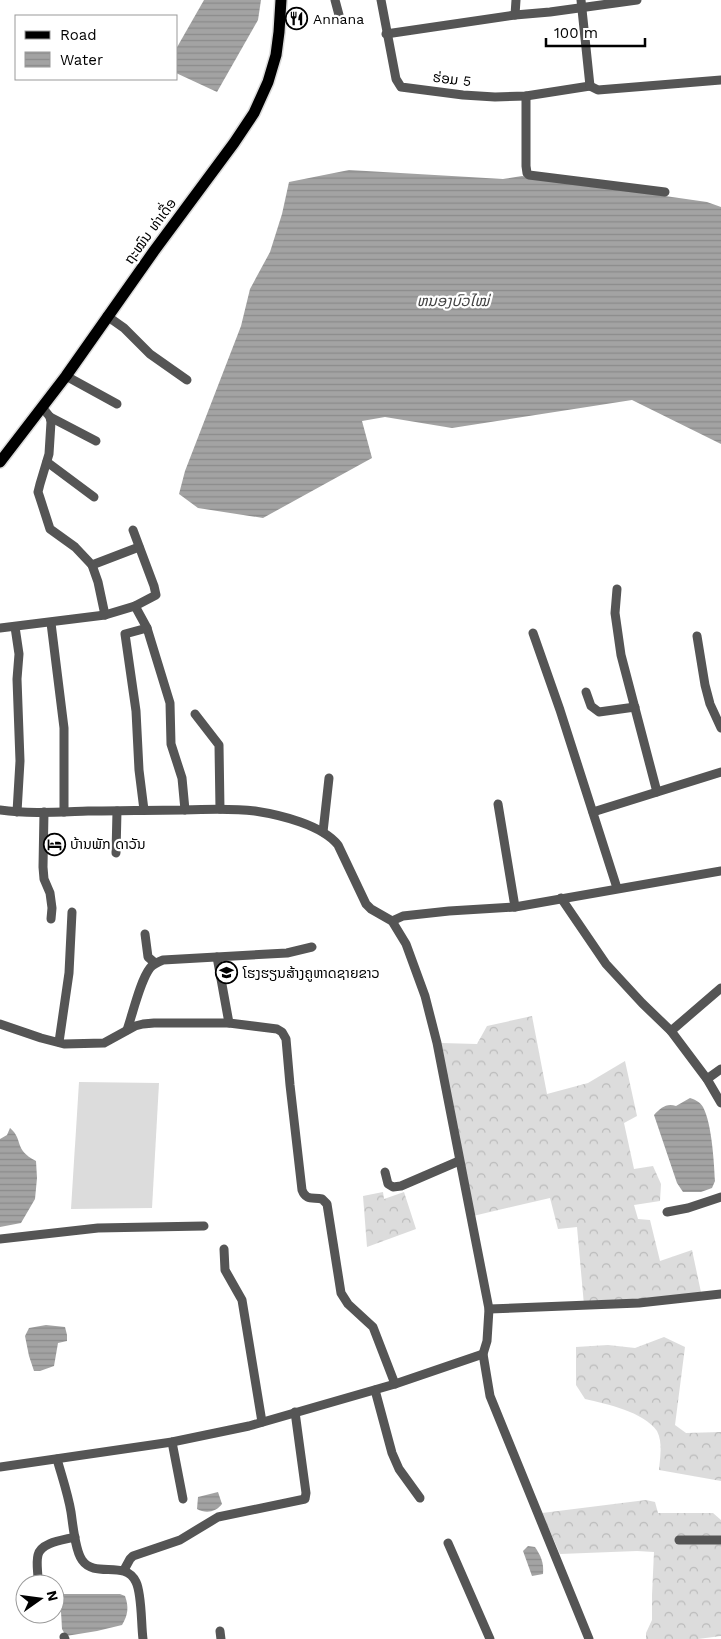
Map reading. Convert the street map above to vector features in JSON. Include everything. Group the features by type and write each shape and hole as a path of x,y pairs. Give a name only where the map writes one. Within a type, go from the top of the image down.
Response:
{"main road":[{"name":"ຖະໝົນ ທ່າເດື່ອ","path":"0,462 66,376 107,316 234,144 254,113 268,82 276,55 281,0"}],"street":[{"path":"335,0 339,15"},
{"name":"ຮ່ອມ 5","path":"381,0 396,79 401,86 463,96 526,96 590,86 598,90 721,80"},
{"path":"515,15 516,0"},
{"path":"386,34 515,15 550,12 581,4 637,0"},
{"path":"581,4 590,86"},
{"path":"526,96 526,166 529,175 665,192"},
{"path":"107,316 124,328 150,354 187,380"},
{"path":"66,376 116,404"},
{"path":"42,407 50,417 96,441"},
{"path":"50,417 48,462 38,492 50,529 75,547 92,565 98,582 105,615"},
{"path":"48,462 94,497"},
{"path":"0,628 105,615 135,606 156,595 133,530"},
{"path":"92,565 139,548"},
{"path":"617,590 615,613 621,655 656,792"},
{"path":"135,606 147,628 170,703 171,744 182,778 185,810"},
{"path":"51,623 64,728 64,812"},
{"path":"15,627 19,654 17,679 20,760 17,812"},
{"path":"144,810 139,770 136,711 125,634 147,628"},
{"path":"533,633 617,888"},
{"path":"697,636 705,685 710,704 721,728"},
{"path":"586,692 591,706 599,712 635,707"},
{"path":"195,714 219,745 220,809"},
{"path":"593,812 721,772"},
{"path":"323,832 329,778"},
{"path":"498,804 515,907"},
{"path":"0,810 64,812 220,809 256,811 284,818 323,832 333,839 348,864 366,904 392,921 406,944 425,996 438,1043 459,1161 489,1309 486,1346 482,1354 490,1396 589,1639"},
{"path":"116,853 117,811"},
{"path":"44,812 43,867 44,878 50,893 51,919"},
{"path":"392,921 403,916 515,907 721,870"},
{"path":"560,898 606,964 671,1031 721,1103"},
{"path":"59,1042 69,973 72,912"},
{"path":"145,934 148,957 155,963"},
{"path":"127,1030 145,976 150,967 155,963 163,960 287,953 312,947"},
{"path":"217,956 229,1023"},
{"path":"671,1031 721,988"},
{"path":"0,1024 59,1042 104,1042 142,1024 229,1023 277,1029 284,1034 302,1190 309,1198 322,1199 327,1204 338,1286 348,1304 373,1327 395,1384"},
{"path":"706,1079 721,1069"},
{"path":"385,1172 388,1184 394,1187 401,1186 459,1161"},
{"path":"667,1212 688,1208 721,1197"},
{"path":"0,1239 98,1228 204,1226"},
{"path":"224,1249 225,1270 242,1300 262,1422"},
{"path":"489,1309 639,1303 721,1294"},
{"path":"0,1467 172,1442 262,1422 395,1384 482,1354"},
{"path":"375,1390 392,1453 399,1469 420,1498"},
{"path":"124,1570 133,1556 180,1540 218,1517 305,1499 306,1493 295,1412"},
{"path":"172,1442 183,1499"},
{"path":"57,1459 81,1558 88,1566 93,1568 124,1570 134,1579 139,1589 143,1639"},
{"path":"38,1574 37,1561 40,1551 47,1545 75,1536"},
{"path":"679,1540 721,1540"},
{"path":"448,1543 490,1639"}],"green space":[{"path":"532,1016 547,1094 588,1083 625,1061 637,1116 624,1123 634,1169 653,1166 661,1184 660,1201 634,1205 638,1219 650,1220 660,1261 692,1250 702,1297 584,1305 577,1227 558,1229 550,1198 473,1216 441,1043 477,1044 487,1026"},
{"path":"79,1082 159,1083 152,1208 71,1209"},
{"path":"383,1192 384,1199 404,1192 416,1229 367,1247 363,1196"},
{"path":"664,1337 685,1347 675,1425 686,1433 721,1432 721,1481 659,1470 660,1440 657,1431 651,1424 624,1410 585,1399 576,1385 576,1347 608,1345 635,1348"},
{"path":"646,1500 655,1502 658,1513 713,1513 721,1520 721,1636 698,1639 646,1639 646,1633 652,1620 654,1552 560,1554 542,1513"}],"water":[{"path":"204,0 261,0 258,20 217,92 178,74 178,46"},
{"name":"ຫນອງບົວໄໝ່","path":"349,170 503,179 522,176 707,202 721,207 721,444 632,400 452,428 385,417 362,421 372,458 263,518 198,508 179,494 185,471 241,326 250,289 270,252 282,214 289,182"},
{"path":"690,1098 698,1101 703,1107 709,1123 712,1143 715,1181 712,1188 701,1192 683,1192 677,1183 654,1115 664,1107 669,1105 676,1106"},
{"path":"10,1128 17,1137 24,1152 36,1161 35,1199 21,1223 0,1227 0,1139 7,1135"},
{"path":"46,1325 65,1327 67,1341 58,1343 54,1366 34,1371 25,1336 29,1328"},
{"path":"218,1492 222,1504 220,1507 207,1512 197,1509 198,1497"},
{"path":"528,1546 535,1547 539,1553 543,1574 532,1576 523,1551"},
{"path":"65,1594 120,1594 125,1596 127,1611 122,1625 66,1636 62,1624 65,1624"}],"place":[{"name":"Annana","path":"297,19"},
{"name":"ບ້ານພັກ ດາວັນ","path":"54,844"},
{"name":"ໂຮງຮຽນສ້າງຄູຫາດຊາຍຂາວ","path":"227,973"}]}
